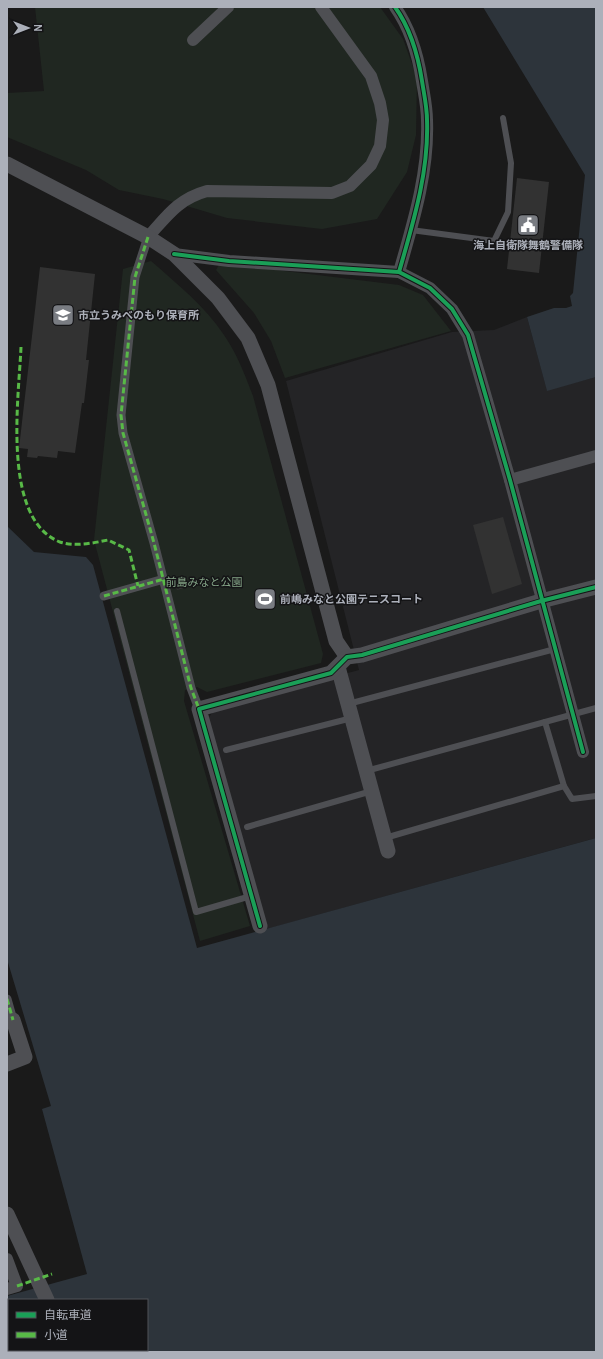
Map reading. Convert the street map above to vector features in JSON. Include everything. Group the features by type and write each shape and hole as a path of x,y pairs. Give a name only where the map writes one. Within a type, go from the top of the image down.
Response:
{"street":[{"path":"192,40 228,7"},
{"path":"260,926 199,709 191,688 164,579 123,433 121,415 135,277 148,237 183,200 194,194 207,191 332,193 350,186 371,165 380,146 382,120 380,103 371,76 321,7"},
{"path":"395,7 404,18 419,62 427,120 425,163 411,230 399,272"},
{"path":"7,164 148,237 174,254 218,298 248,338 268,385 342,662 350,711 387,844"},
{"path":"174,254 229,261 399,272 430,288 452,309 468,335 510,480 541,601 584,752"},
{"path":"510,480 596,456"},
{"path":"104,596 164,579"},
{"path":"199,709 331,673 342,662 362,654 541,601 596,587"},
{"path":"7,999 25,1057 7,1064"},
{"path":"7,1214 47,1299"},
{"path":"7,1258 12,1288"}],"lane":[{"path":"411,230 494,241 508,212 511,163 503,118"},
{"path":"117,611 196,912 251,896"},
{"path":"226,750 555,649"},
{"path":"366,771 596,708"},
{"path":"545,722 564,786 572,799 596,796"},
{"path":"387,844 564,786"},
{"path":"247,827 372,792"}],"shaded area":[{"path":"483,7 596,7 596,377 547,391 527,317 554,308 566,308 572,306 570,296 573,293 585,175"},
{"path":"527,317 547,390 596,377 596,838 267,929 207,720 215,709 359,670 286,381 452,332 494,330"},
{"path":"7,526 34,552 86,557 93,565 197,948 596,838 596,1352 149,1352 148,1299 8,1299 7,1335 7,1296 87,1274 42,1109 51,1106 7,959"}],"green space":[{"path":"35,7 380,7 403,39 417,78 416,135 407,172 377,219 322,229 227,218 163,199 119,190 86,170 7,137 7,93 44,91"},
{"name":"前島みなと公園","path":"151,261 208,314 229,342 240,365 253,396 323,654 321,663 207,692 197,687 185,690 184,701 250,926 200,941 94,540 123,269"},
{"path":"220,263 399,285 423,295 451,331 285,378 271,341 254,313 216,270"}],"building":[{"name":"海上自衛隊舞鶴警備隊","path":"517,178 549,182 539,273 507,269"},
{"path":"40,267 95,274 86,360 89,360 84,403 82,403 75,453 58,451 57,458 38,456 37,458 27,457 28,449 19,448"},
{"path":"503,517 522,584 492,594 473,525"},
{"path":"185,578 187,587 177,590 174,581"}],"marked path":[{"path":"148,237 135,277 121,415 123,433 154,543 191,688 199,709"},
{"path":"21,347 17,425 18,455 21,483 29,509 41,529 60,542 78,544 108,540 129,550 138,586"},
{"path":"104,596 164,579"},
{"path":"7,999 13,1020"},
{"path":"17,1286 52,1274"}],"cycle path":[{"path":"395,7 405,24 416,52 427,120 427,139 423,178 415,216 399,272"},
{"path":"174,254 229,261 399,272 430,288 452,309 468,335 510,480 583,752"},
{"path":"260,926 199,709 331,673 347,657 362,655 541,601 596,587"}],"place":[{"name":"海上自衛隊舞鶴警備隊","path":"528,225"},
{"name":"市立うみべのもり保育所","path":"63,315"},
{"name":"前嶋みなと公園テニスコート","path":"265,599"}]}
